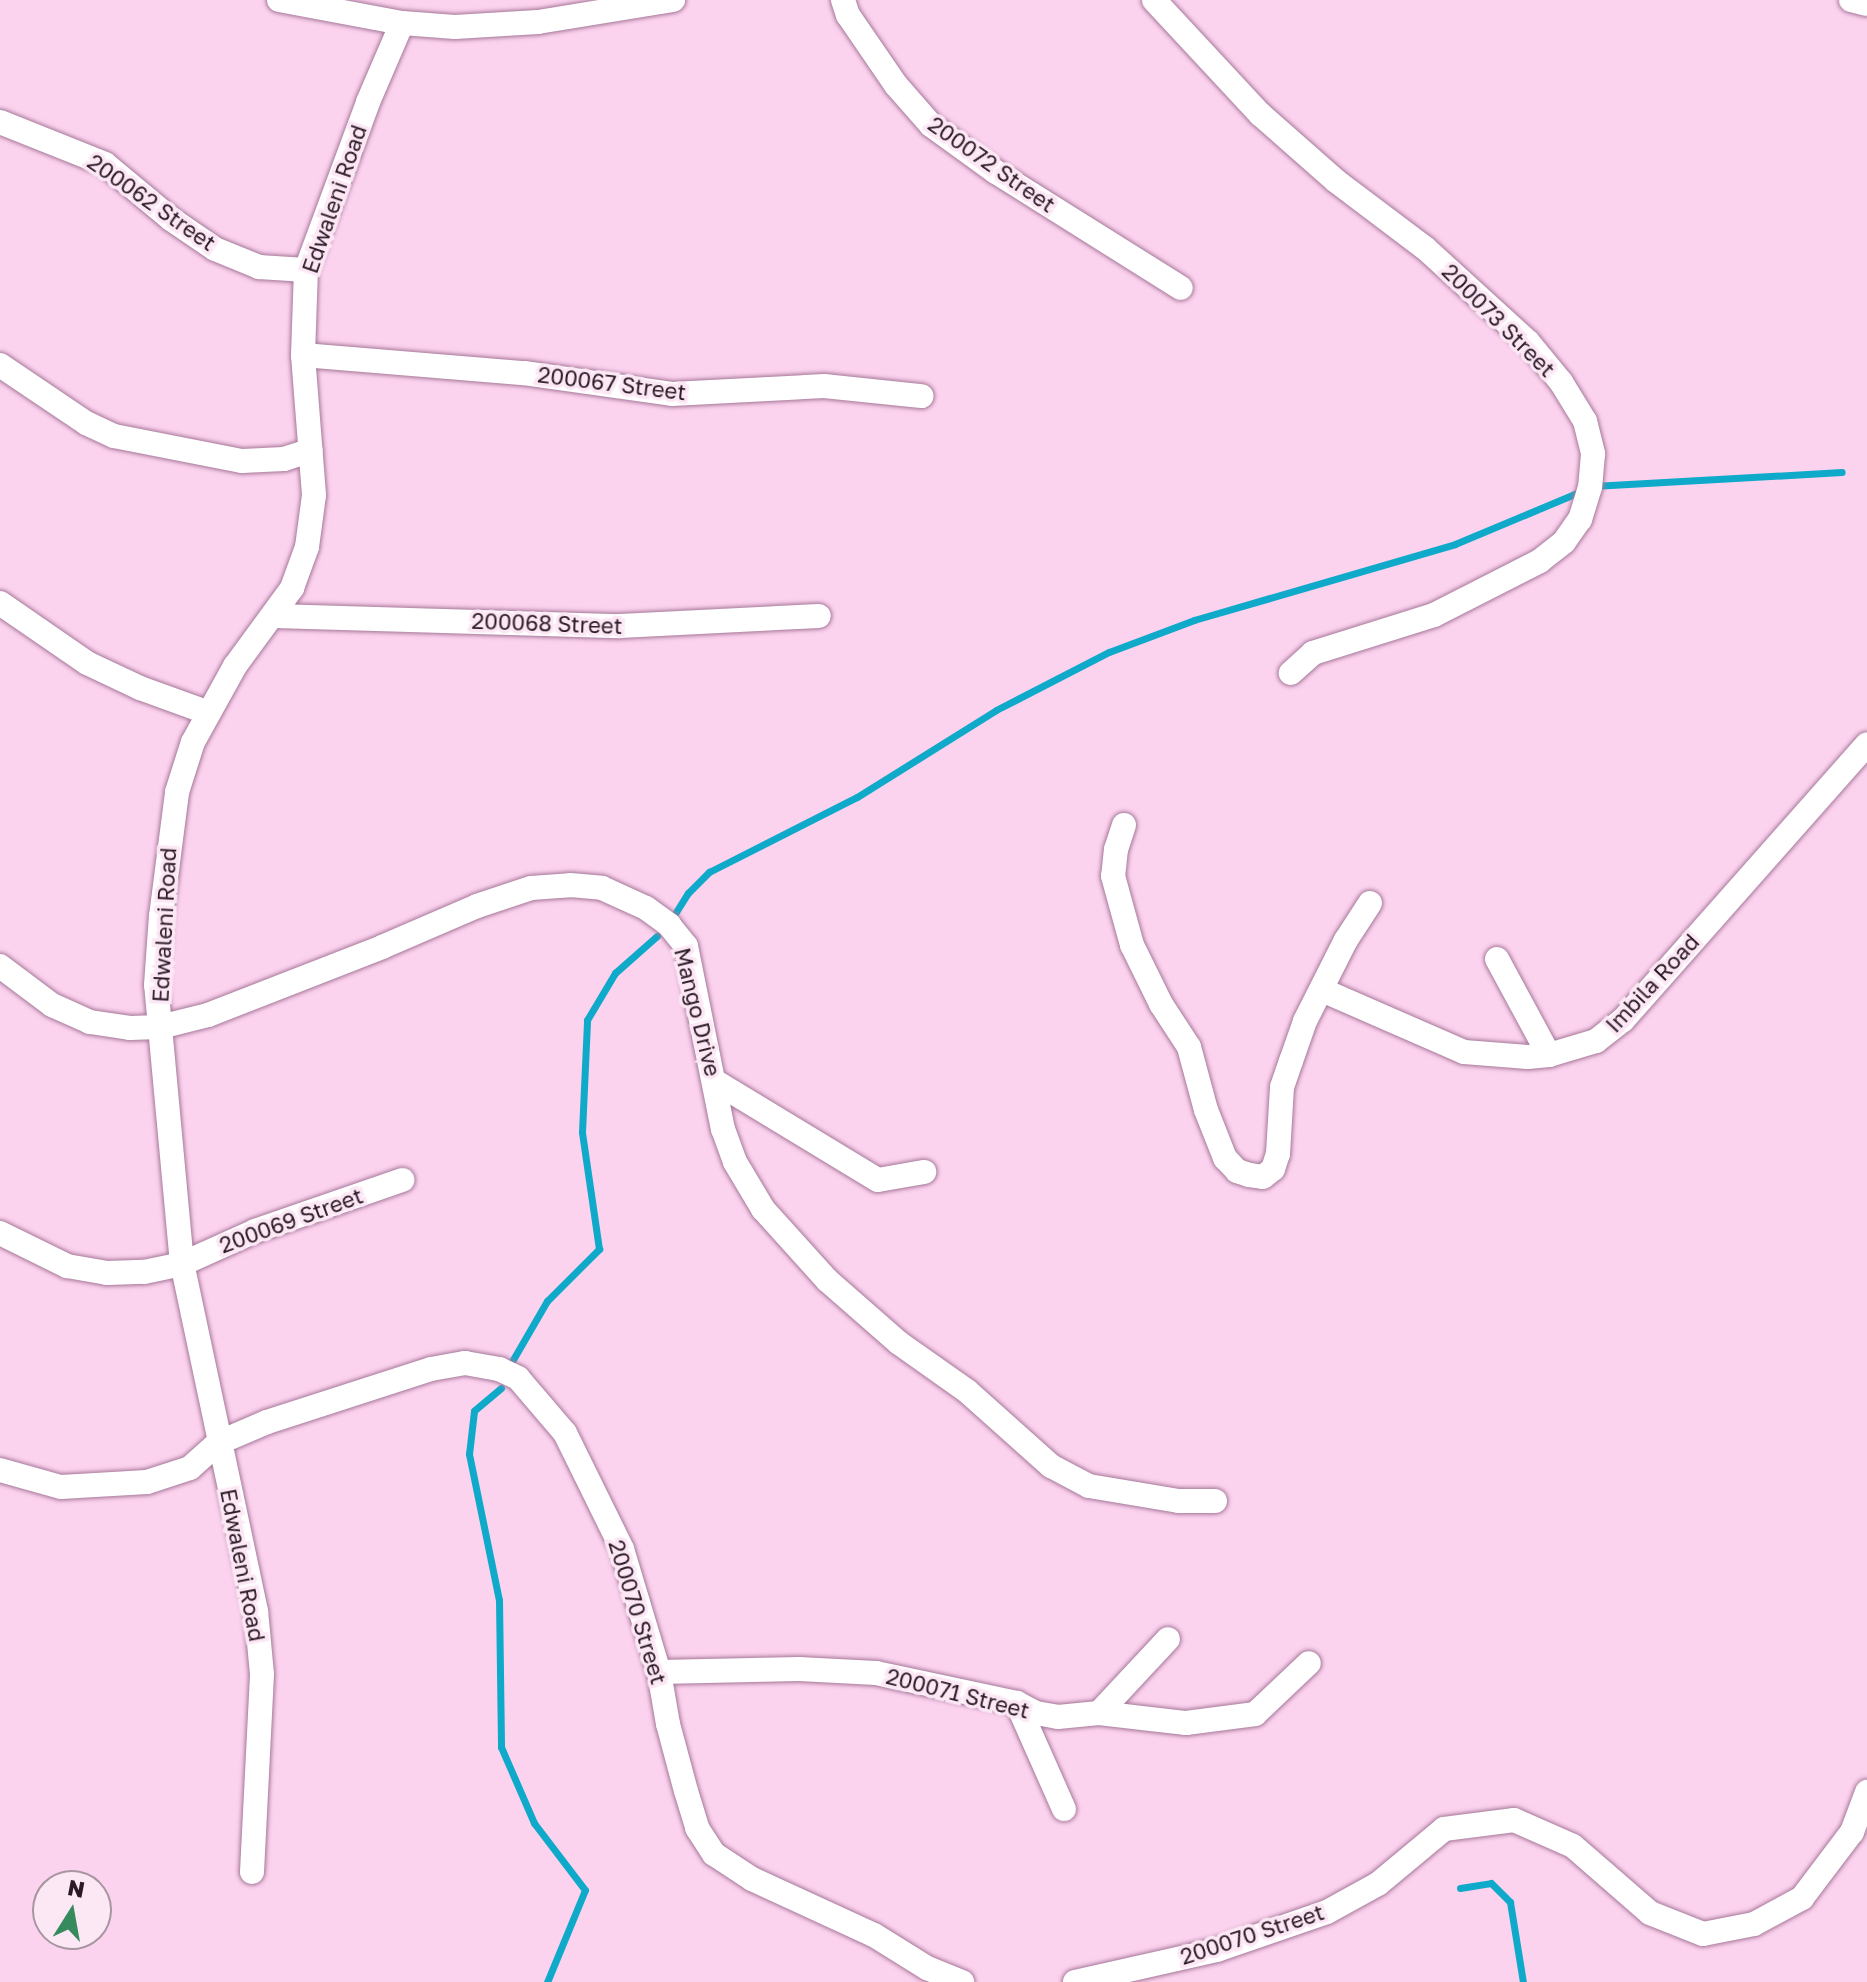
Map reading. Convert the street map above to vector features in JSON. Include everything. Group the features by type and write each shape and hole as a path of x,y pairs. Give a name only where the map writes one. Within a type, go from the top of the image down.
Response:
{"street":[{"path":"279,0 402,23 455,27 538,22 673,0"},
{"name":"200072 Street","path":"843,0 878,59 931,125 996,172 1181,288"},
{"name":"200073 Street","path":"1154,0 1260,114 1336,181 1425,248 1528,342 1561,382 1585,421 1593,454 1590,487 1580,519 1564,542 1540,561 1434,615 1313,653 1291,673"},
{"path":"1851,0 1867,4"},
{"name":"Edwaleni Road","path":"252,1872 262,1674 256,1611 182,1264 156,985 167,851 177,792 193,742 235,666 275,616 292,588 307,547 314,495 303,355 306,270 368,102 402,23"},
{"name":"200062 Street","path":"0,122 74,149 105,164 171,219 215,249 259,267 306,270"},
{"name":"200067 Street","path":"303,355 524,373 672,394 824,386 876,388 921,396"},
{"path":"0,365 45,391 86,423 114,436 242,461 284,459 311,450"},
{"path":"0,603 87,663 140,688 209,713"},
{"name":"200068 Street","path":"275,616 620,626 819,616"},
{"name":"Imbila Road","path":"1322,990 1464,1052 1515,1057 1549,1055 1596,1041 1623,1020 1867,744"},
{"path":"1124,825 1116,849 1113,876 1132,945 1161,1004 1189,1047 1206,1110 1225,1158 1237,1171 1263,1177 1273,1169 1278,1154 1285,1077 1305,1021 1346,940 1370,903"},
{"name":"Mango Drive","path":"0,966 52,1005 90,1022 130,1028 160,1027 208,1015 477,906 531,888 570,885 602,888 646,908 669,925 686,946 716,1082 723,1129 735,1162 763,1209 827,1280 899,1343 967,1391 1051,1466 1089,1486 1179,1501 1215,1501"},
{"path":"1497,959 1549,1055"},
{"path":"716,1082 878,1180 924,1172"},
{"name":"200069 Street","path":"0,1233 67,1266 107,1273 144,1272 182,1264 255,1231 402,1180"},
{"name":"200070 Street","path":"0,1470 61,1487 147,1482 190,1468 218,1443 267,1422 431,1369 465,1363 499,1369 518,1378 565,1433 622,1549 659,1672 697,1828 714,1854 752,1879 874,1935 927,1968 962,1982"},
{"path":"1099,1713 1168,1639"},
{"name":"200071 Street","path":"659,1672 799,1669 876,1673 1017,1703 1036,1713 1058,1717 1099,1713 1186,1723 1255,1714 1309,1663"},
{"path":"1017,1703 1064,1809"},
{"name":"200070 Street","path":"1075,1982 1217,1950 1327,1912 1378,1884 1444,1829 1514,1820 1573,1846 1650,1913 1703,1934 1754,1924 1802,1898 1852,1832 1867,1792"}],"waterway":[{"path":"1593,486 1842,472"},
{"path":"671,920 688,893 709,872 857,797 996,710 1109,652 1194,620 1455,544 1582,491"},
{"path":"511,1363 547,1301 599,1249 582,1132 587,1020 615,973 657,936"},
{"path":"501,1388 474,1411 469,1454 499,1600 501,1747 534,1823 585,1890 547,1982"},
{"path":"1460,1888 1491,1883 1510,1902 1523,1982"}]}
